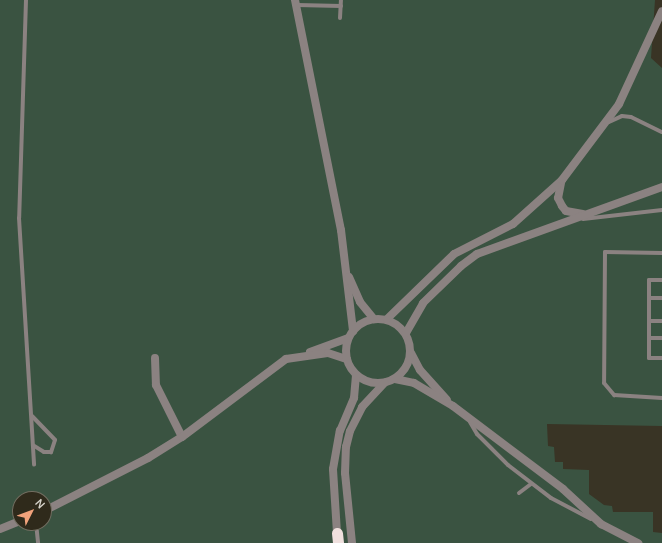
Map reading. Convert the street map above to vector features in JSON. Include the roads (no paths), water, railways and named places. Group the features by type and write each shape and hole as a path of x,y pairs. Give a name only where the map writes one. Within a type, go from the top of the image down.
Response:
{"street":[{"path":"296,3 341,230 346,269 350,335 347,358 356,375 354,398 340,431 333,469 338,540"},
{"path":"387,319 454,254 513,224 562,180 608,122 640,60 662,11"},
{"path":"562,180 558,198 562,206 575,214 588,214"},
{"path":"406,333 423,303 461,266 496,246 662,187"},
{"path":"346,269 360,302 374,319"},
{"path":"52,507 141,462 182,437 279,363 304,355 350,335 374,319 387,319 406,333 411,353 423,374 453,406"},
{"path":"304,355 328,353 347,358"},
{"path":"352,543 345,473 346,448 350,431 362,406 384,383 395,378 404,370 411,353"},
{"path":"155,358 156,385 182,437"},
{"path":"356,375 369,382 384,383"},
{"path":"395,378 414,383 462,412 563,489 602,524 638,543"},
{"path":"0,529 12,524"}],"lane":[{"path":"26,0 20,218 34,465"},
{"path":"340,18 341,0"},
{"path":"296,3 340,6"},
{"path":"608,122 622,116 631,117 662,132"},
{"path":"568,221 662,210"},
{"path":"662,253 605,252 604,382 614,395 662,398"},
{"path":"662,280 649,280 649,358 662,358"},
{"path":"649,298 662,298"},
{"path":"649,321 662,321"},
{"path":"649,338 662,338"},
{"path":"462,412 493,451 531,484 602,524"},
{"path":"32,416 55,440 51,452 44,452 33,445"},
{"path":"519,494 531,484"},
{"path":"37,531 38,543"}]}
